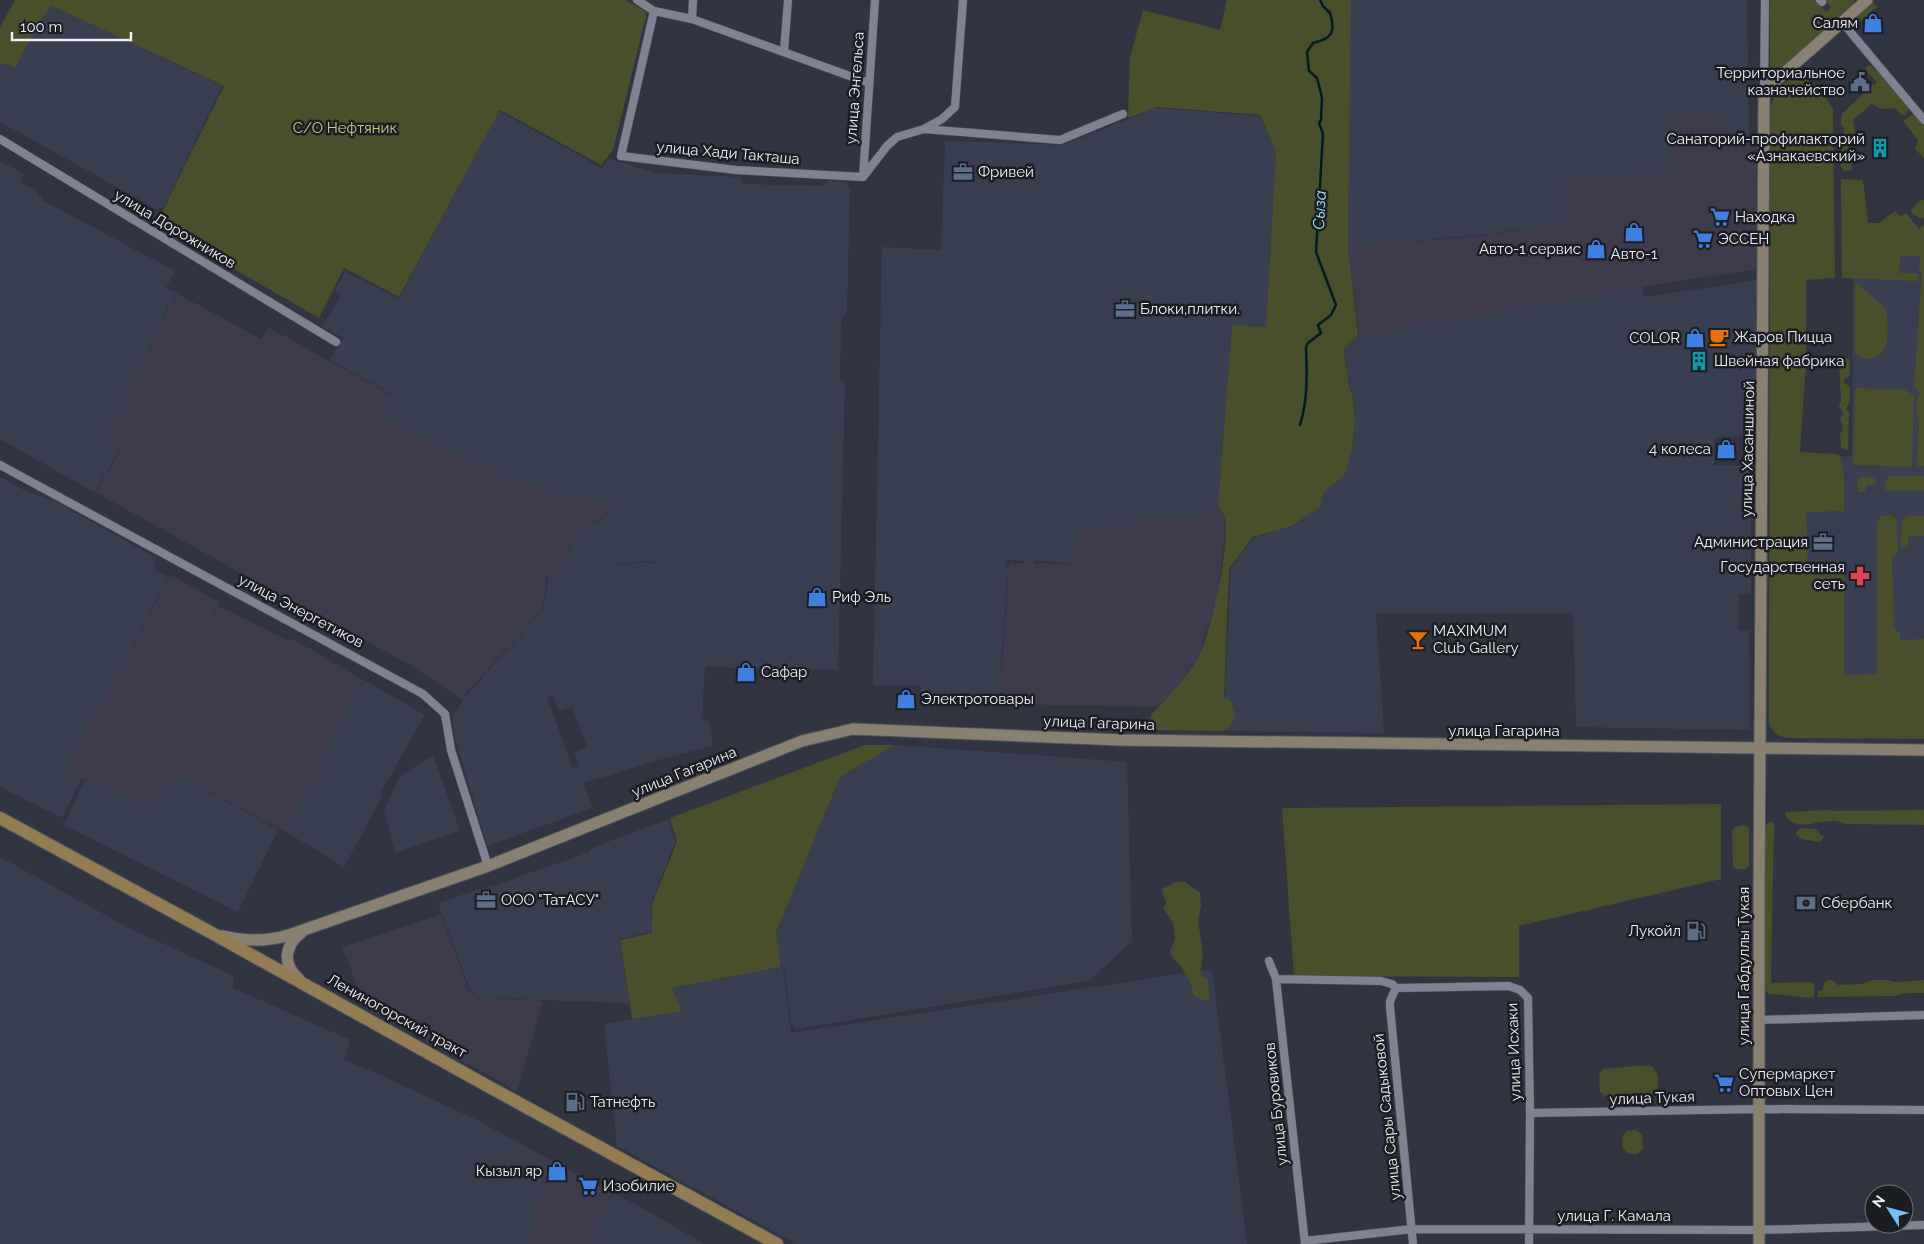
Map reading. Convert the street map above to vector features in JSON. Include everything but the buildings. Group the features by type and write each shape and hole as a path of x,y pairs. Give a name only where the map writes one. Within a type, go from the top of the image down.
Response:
{"main road":[{"name":"Лениногорский тракт","path":"0,818 777,1244"}],"street":[{"path":"637,0 654,11 692,19 869,83"},
{"path":"692,19 693,0"},
{"path":"784,51 788,0"},
{"name":"улица Энгельса","path":"863,177 876,0"},
{"path":"863,177 887,146 897,137 924,129 942,119 955,107 963,0"},
{"name":"улица Хасаншиной","path":"1761,747 1765,0"},
{"path":"1764,91 1867,0"},
{"name":"улица Хади Такташа","path":"654,11 621,156 736,170 863,177"},
{"path":"1842,22 1924,120"},
{"path":"924,129 1060,140 1098,126 1123,114"},
{"name":"улица Дорожников","path":"0,139 336,342"},
{"name":"улица Энергетиков","path":"0,465 423,694 445,714 451,750 488,866"},
{"name":"улица Гагарина","path":"210,932 243,940 261,941 282,937 488,866 802,741 853,729 1121,740 1924,750"},
{"name":"улица Габдуллы Тукая","path":"1759,1244 1758,1020 1761,747"},
{"name":"улица Гагарина","path":"302,982 288,966 287,955 294,940 310,928"},
{"name":"улица Буровиков","path":"1269,961 1276,980 1305,1242"},
{"name":"улица Исхаки","path":"1276,980 1381,980 1392,984 1396,988 1509,986 1524,992 1528,998 1530,1114 1529,1244"},
{"name":"улица Сары Садыковой","path":"1396,988 1390,1001 1390,1007 1413,1244"},
{"path":"1758,1020 1924,1015"},
{"name":"улица Тукая","path":"1530,1114 1759,1109 1924,1110"},
{"name":"улица Г. Камала","path":"1305,1242 1412,1229 1759,1230 1924,1225"}],"shaded area":[{"path":"1351,0 1747,0 1749,136 1725,137 1724,113 1670,117 1677,170 1646,174 1645,176 1562,181 1567,224 1479,235 1348,247"},
{"path":"52,6 222,86 164,206 158,210 0,122 0,64 5,67 7,64 15,68 42,18"},
{"path":"1156,108 1259,116 1276,150 1266,327 1232,326 1218,506 1194,521 1136,517 1134,528 1119,525 1079,530 1074,564 1034,560 1033,565 1024,564 1024,561 1005,559 1008,571 1001,661 1002,704 921,702 920,685 873,686 882,247 941,250 945,141 1063,145"},
{"path":"499,111 602,168 608,159 657,173 740,177 743,184 824,186 828,181 846,182 850,189 847,310 841,320 840,380 845,382 838,670 705,667 702,720 710,721 713,746 662,759 584,783 592,808 487,846 454,734 453,715 470,691 543,610 549,575 554,574 582,532 619,506 532,489 376,416 391,394 330,360 344,338 322,327 341,295 335,291 345,271 399,299","holes":["645,561 682,565 645,562 579,570","553,695 559,711 585,702 572,707 587,747 574,752 579,767 573,769 547,697"]},
{"path":"1724,113 1725,137 1757,136 1758,269 1359,336 1348,247 1478,236 1567,224 1562,181 1645,176 1645,174 1677,170 1670,117"},
{"path":"0,161 24,174 20,182 36,191 44,201 175,271 166,288 178,293 173,302 169,304 139,370 134,374 126,390 131,393 104,442 119,451 94,492 0,439"},
{"path":"1853,239 1924,240 1924,706 1804,705 1796,454 1852,457"},
{"path":"1758,280 1756,409 1747,410 1756,410 1756,435 1714,438 1714,465 1751,466 1751,594 1739,594 1738,630 1749,631 1750,730 1576,727 1573,613 1376,613 1384,733 1223,731 1231,568 1254,538 1293,526 1320,507 1324,492 1345,475 1352,449 1355,417 1354,398 1349,383 1343,350 1359,336 1643,287 1644,297"},
{"path":"178,294 261,339 268,327 391,395 376,416 532,489 618,506 582,531 554,573 547,575 542,610 469,690 463,700 412,666 95,492 120,451 104,442 131,393 126,390 134,374 139,370 170,304 173,303"},
{"path":"0,477 24,490 57,502 156,558 154,569 168,577 66,772 81,780 62,818 0,787"},
{"path":"1218,506 1224,517 1224,544 1217,597 1199,656 1180,684 1160,707 1002,704 1002,661 1009,563 1074,564 1079,530 1119,525 1134,528 1136,517 1194,521"},
{"path":"170,575 220,602 202,635 219,606 289,641 291,638 364,680 321,755 327,760 317,778 313,776 283,830 176,774 169,776 151,810 117,792 83,778 82,780 66,772"},
{"path":"364,680 425,715 381,792 382,797 344,867 283,830 313,776 317,778 327,761 321,755"},
{"path":"895,745 1127,762 1132,941 1089,981 795,1029 791,1023 784,966 781,964 776,934 840,777"},
{"path":"433,755 460,831 395,853 384,811 399,777"},
{"path":"176,774 278,830 238,912 64,825 85,779 117,792 151,810 169,776"},
{"path":"669,819 675,842 651,904 652,932 619,939 629,1003 481,998 470,990 438,903 499,884 589,852 591,848"},
{"path":"0,857 131,929 234,976 233,988 350,1040 344,1060 477,1120 547,1158 530,1244 0,1244"},
{"path":"441,914 469,991 481,998 543,1001 517,1091 366,1008 342,947"},
{"path":"783,967 791,1033 1212,969 1247,1244 797,1244 617,1146 604,1024 682,1011 672,988"},
{"path":"547,1158 613,1193 605,1206 590,1244 530,1244"},
{"path":"614,1193 704,1244 590,1244 605,1206"}],"green space":[{"name":"С/О Нефтяник","path":"15,0 625,0 647,12 613,150 601,165 500,110 399,297 344,268 319,318 156,224 224,86 52,6 42,18 15,68 7,64 5,66 0,64 0,27"},
{"path":"1227,0 1351,0 1348,247 1358,336 1343,350 1353,397 1355,418 1352,449 1345,475 1324,492 1320,507 1292,526 1253,537 1229,569 1224,698 1230,700 1234,710 1231,726 1222,731 1158,730 1151,725 1150,718 1182,681 1198,658 1214,610 1225,545 1226,528 1224,516 1218,506 1232,325 1266,327 1276,151 1260,115 1157,107 1128,118 1130,58 1143,10 1220,30"},
{"path":"1770,0 1815,0 1826,12 1831,8 1825,0 1854,0 1853,4 1774,74 1770,71"},
{"path":"1873,2 1877,7 1857,24 1853,19"},
{"path":"1870,65 1892,86 1909,109 1906,115 1902,115 1894,108 1881,109 1872,104 1853,120 1856,137 1849,141 1852,170 1844,171 1840,166 1845,161 1841,154 1844,128 1841,124 1842,114 1872,85 1876,84 1876,81 1865,69"},
{"path":"1795,74 1802,74 1824,94 1833,109 1835,278 1806,280 1806,363 1800,452 1839,454 1844,482 1844,511 1806,512 1808,567 1844,567 1844,675 1877,674 1877,524 1881,516 1889,515 1896,518 1898,553 1892,557 1894,628 1900,633 1900,640 1924,639 1924,739 1789,738 1777,734 1769,725 1770,108 1776,91"},
{"path":"1913,114 1924,122 1924,158 1915,149 1918,140 1903,121"},
{"path":"1841,179 1863,180 1868,223 1879,223 1895,211 1900,216 1906,213 1919,229 1924,225 1924,466 1917,466 1919,419 1916,404 1920,392 1914,387 1922,271 1919,271 1920,256 1900,256 1899,273 1918,273 1918,281 1842,278"},
{"path":"1924,200 1924,218 1921,219 1913,214 1911,210 1919,201"},
{"path":"1855,281 1887,310 1888,331 1886,345 1883,351 1869,359 1863,358 1855,352"},
{"path":"1844,358 1850,359 1850,376 1844,379 1844,383 1850,387 1850,400 1846,409 1849,412 1848,449 1846,450 1841,448 1840,435 1843,428 1840,418 1844,413 1839,407 1841,400 1839,363"},
{"path":"1855,388 1906,390 1914,396 1912,467 1853,465"},
{"path":"1890,476 1924,476 1924,491 1885,490 1886,481"},
{"path":"1860,477 1872,477 1875,479 1876,485 1866,485 1865,492 1857,492"},
{"path":"1907,516 1924,516 1924,536 1908,536 1908,547 1901,547 1902,522"},
{"path":"865,745 895,745 840,777 776,933 781,967 672,988 682,1011 632,1019 620,940 652,933 652,904 677,842 670,818"},
{"path":"1721,804 1721,879 1519,926 1519,977 1294,976 1282,808"},
{"path":"1924,810 1924,825 1845,824 1837,821 1800,824 1793,823 1788,819 1785,812"},
{"path":"1771,821 1774,823 1771,980 1772,983 1810,982 1814,984 1814,998 1769,994 1763,988 1762,829"},
{"path":"1746,825 1749,828 1749,866 1746,869 1736,869 1733,867 1732,831 1735,827"},
{"path":"1800,828 1815,829 1824,837 1820,842 1802,839 1796,835"},
{"path":"1178,881 1185,882 1200,893 1201,906 1198,921 1203,953 1200,975 1208,980 1210,999 1206,1001 1194,996 1191,984 1181,966 1172,957 1170,951 1175,939 1173,923 1163,908 1166,903 1162,889"},
{"path":"1827,980 1832,980 1838,985 1862,984 1873,980 1896,982 1924,980 1924,993 1907,993 1894,996 1818,997 1818,991 1823,990 1824,983"},
{"path":"1649,1065 1653,1067 1658,1078 1658,1086 1654,1094 1607,1097 1600,1092 1599,1074 1603,1069"},
{"path":"1636,1130 1642,1134 1643,1148 1638,1154 1629,1154 1623,1149 1622,1137 1626,1131"}],"waterway":[{"name":"Сыза","path":"1300,425 1306,396 1306,347 1308,343 1321,333 1318,325 1331,315 1336,305 1316,252 1323,134 1319,123 1321,120 1322,98 1317,78 1309,71 1307,52 1313,43 1325,39 1331,34 1333,25 1330,13 1320,0"}],"place":[{"name":"Салям","path":"1873,23"},
{"name":"Территориальное казначейство","path":"1860,82"},
{"name":"Санаторий-профилакторий «Азнакаевский»","path":"1880,148"},
{"name":"Фривей","path":"963,172"},
{"name":"Находка","path":"1720,217"},
{"name":"Авто-1","path":"1634,232"},
{"name":"ЭССЕН","path":"1703,239"},
{"name":"Авто-1 сервис","path":"1596,249"},
{"name":"Блоки,плитки.","path":"1125,309"},
{"name":"Жаров Пицца","path":"1719,337"},
{"name":"COLOR","path":"1695,338"},
{"name":"Швейная фабрика","path":"1699,361"},
{"name":"4 колеса","path":"1726,449"},
{"name":"Администрация","path":"1823,542"},
{"name":"Государственная сеть","path":"1860,576"},
{"name":"Риф Эль","path":"817,597"},
{"name":"MAXIMUM Club Gallery","path":"1418,640"},
{"name":"Сафар","path":"746,672"},
{"name":"Электротовары","path":"906,699"},
{"name":"ООО \"ТатАСУ\"","path":"486,900"},
{"name":"Сбербанк","path":"1806,903"},
{"name":"Лукойл","path":"1696,931"},
{"name":"Супермаркет Оптовых Цен","path":"1724,1083"},
{"name":"Татнефть","path":"575,1102"},
{"name":"Кызыл яр","path":"557,1171"},
{"name":"Изобилие","path":"588,1186"}]}
